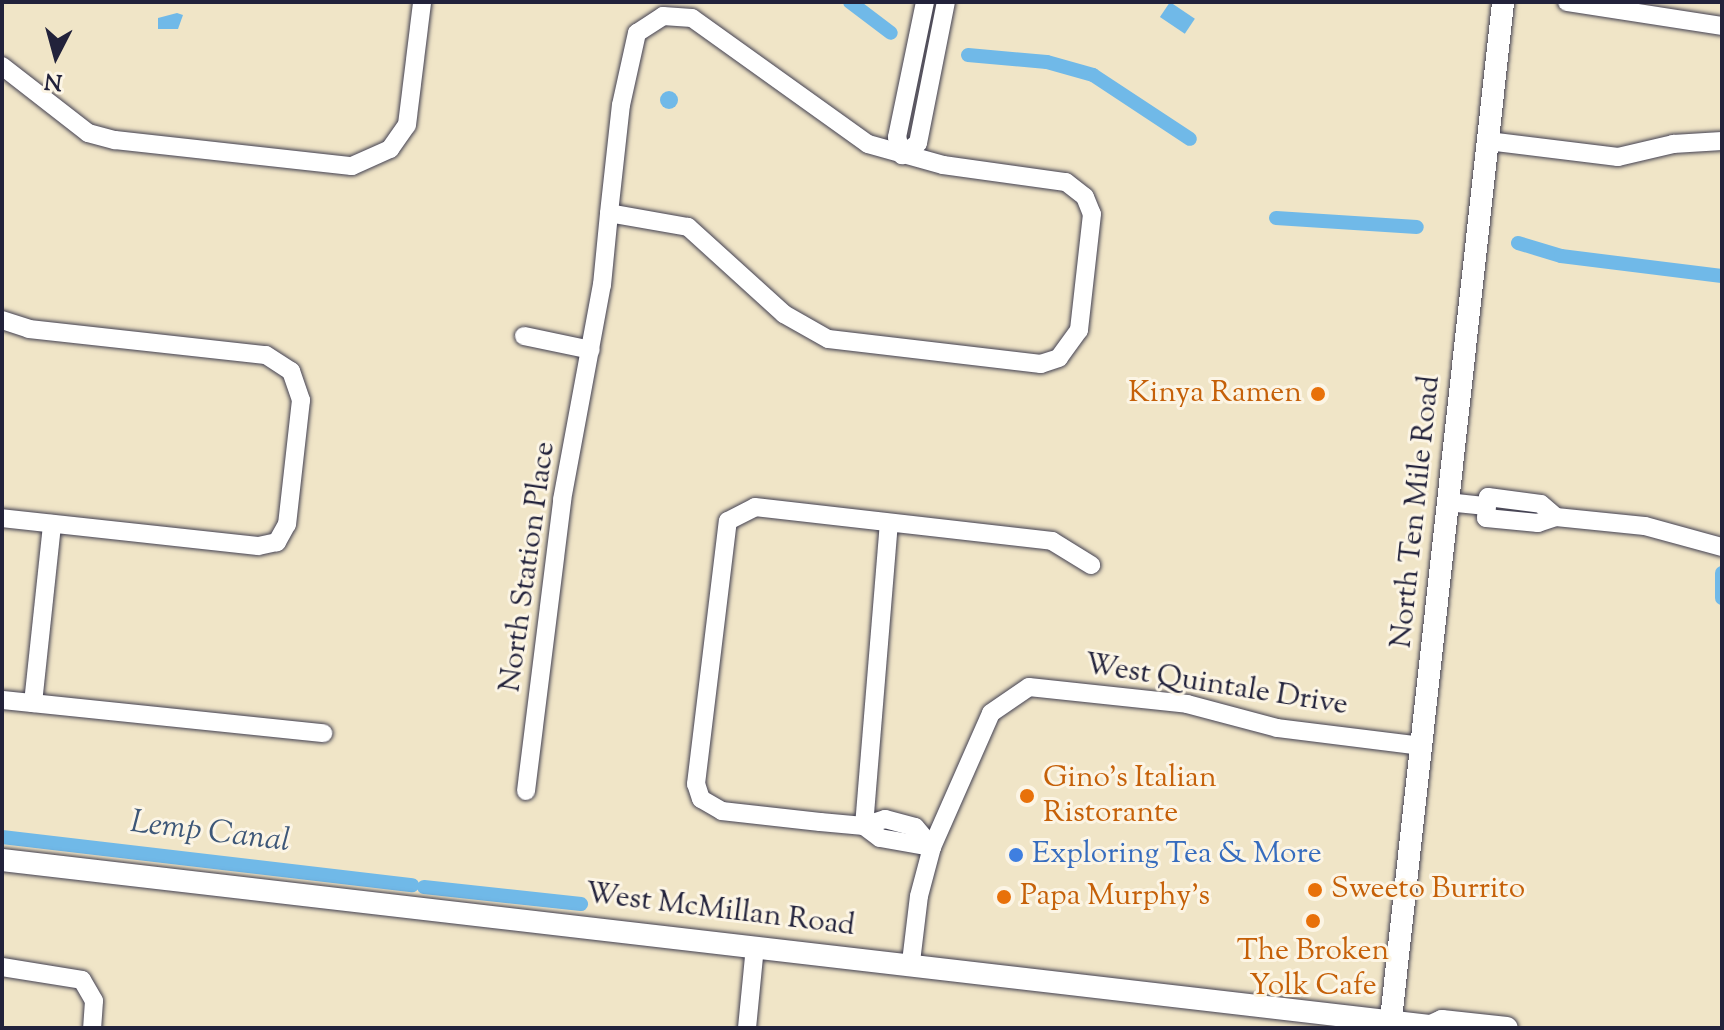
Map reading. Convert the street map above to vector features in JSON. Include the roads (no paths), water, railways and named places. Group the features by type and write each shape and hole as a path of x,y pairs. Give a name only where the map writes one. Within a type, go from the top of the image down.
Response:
{"main road":[{"name":"North Ten Mile Road","path":"1390,1024 1503,2"},
{"name":"West McMillan Road","path":"2,860 911,962 1390,1024 1432,1027 1442,1021 1507,1028"}],"street":[{"path":"2,66 68,122 115,140 345,166 376,158 400,140 407,125 422,2"},
{"path":"902,155 897,137 925,2"},
{"path":"902,155 918,143 946,2"},
{"path":"1567,2 1722,26"},
{"name":"North Station Place","path":"526,791 562,500 591,350 630,47 647,23 678,16 704,24 850,133 902,155"},
{"path":"1488,141 1618,157 1673,144 1722,141"},
{"path":"609,213 688,227 784,314 828,339 1041,364 1059,358 1079,330 1092,214 1085,197 1066,182 902,155"},
{"path":"2,320 29,329 266,355 291,371 301,400 287,524 277,542 258,546 2,518"},
{"path":"524,336 591,350"},
{"path":"1447,502 1484,506 1486,518 1538,523 1556,517 1645,526 1722,547"},
{"path":"911,962 919,896 932,847 880,838 864,826 722,811 701,799 696,784 724,531 736,512 755,507 1052,541 1091,565"},
{"path":"864,826 889,523"},
{"path":"33,703 52,524"},
{"name":"West Quintale Drive","path":"932,847 991,713 1029,687 1187,704 1277,728 1421,746"},
{"path":"2,700 323,733"},
{"path":"747,1028 755,946"},
{"path":"2,967 67,975 82,980 92,994 92,1028"}],"water":[{"path":"1170,2 1195,19 1185,34 1160,17"},
{"path":"177,13 183,15 178,29 158,29 158,18"},
{"path":"669,91 678,100 669,109 660,100"}],"waterway":[{"path":"850,2 891,33"},
{"path":"968,55 1047,62 1093,75 1190,139"},
{"path":"1276,218 1417,227"},
{"path":"1518,243 1561,256 1722,276"},
{"path":"1722,573 1722,598"},
{"name":"Lemp Canal","path":"2,837 412,885"},
{"name":"Lemp Canal","path":"424,887 581,904"}],"place":[{"name":"Kinya Ramen","path":"1318,394"},
{"name":"Gino's Italian Ristorante","path":"1027,796"},
{"name":"Exploring Tea & More","path":"1016,855"},
{"name":"Sweeto Burrito","path":"1315,890"},
{"name":"Papa Murphy's","path":"1004,897"},
{"name":"The Broken Yolk Cafe","path":"1313,921"}]}
